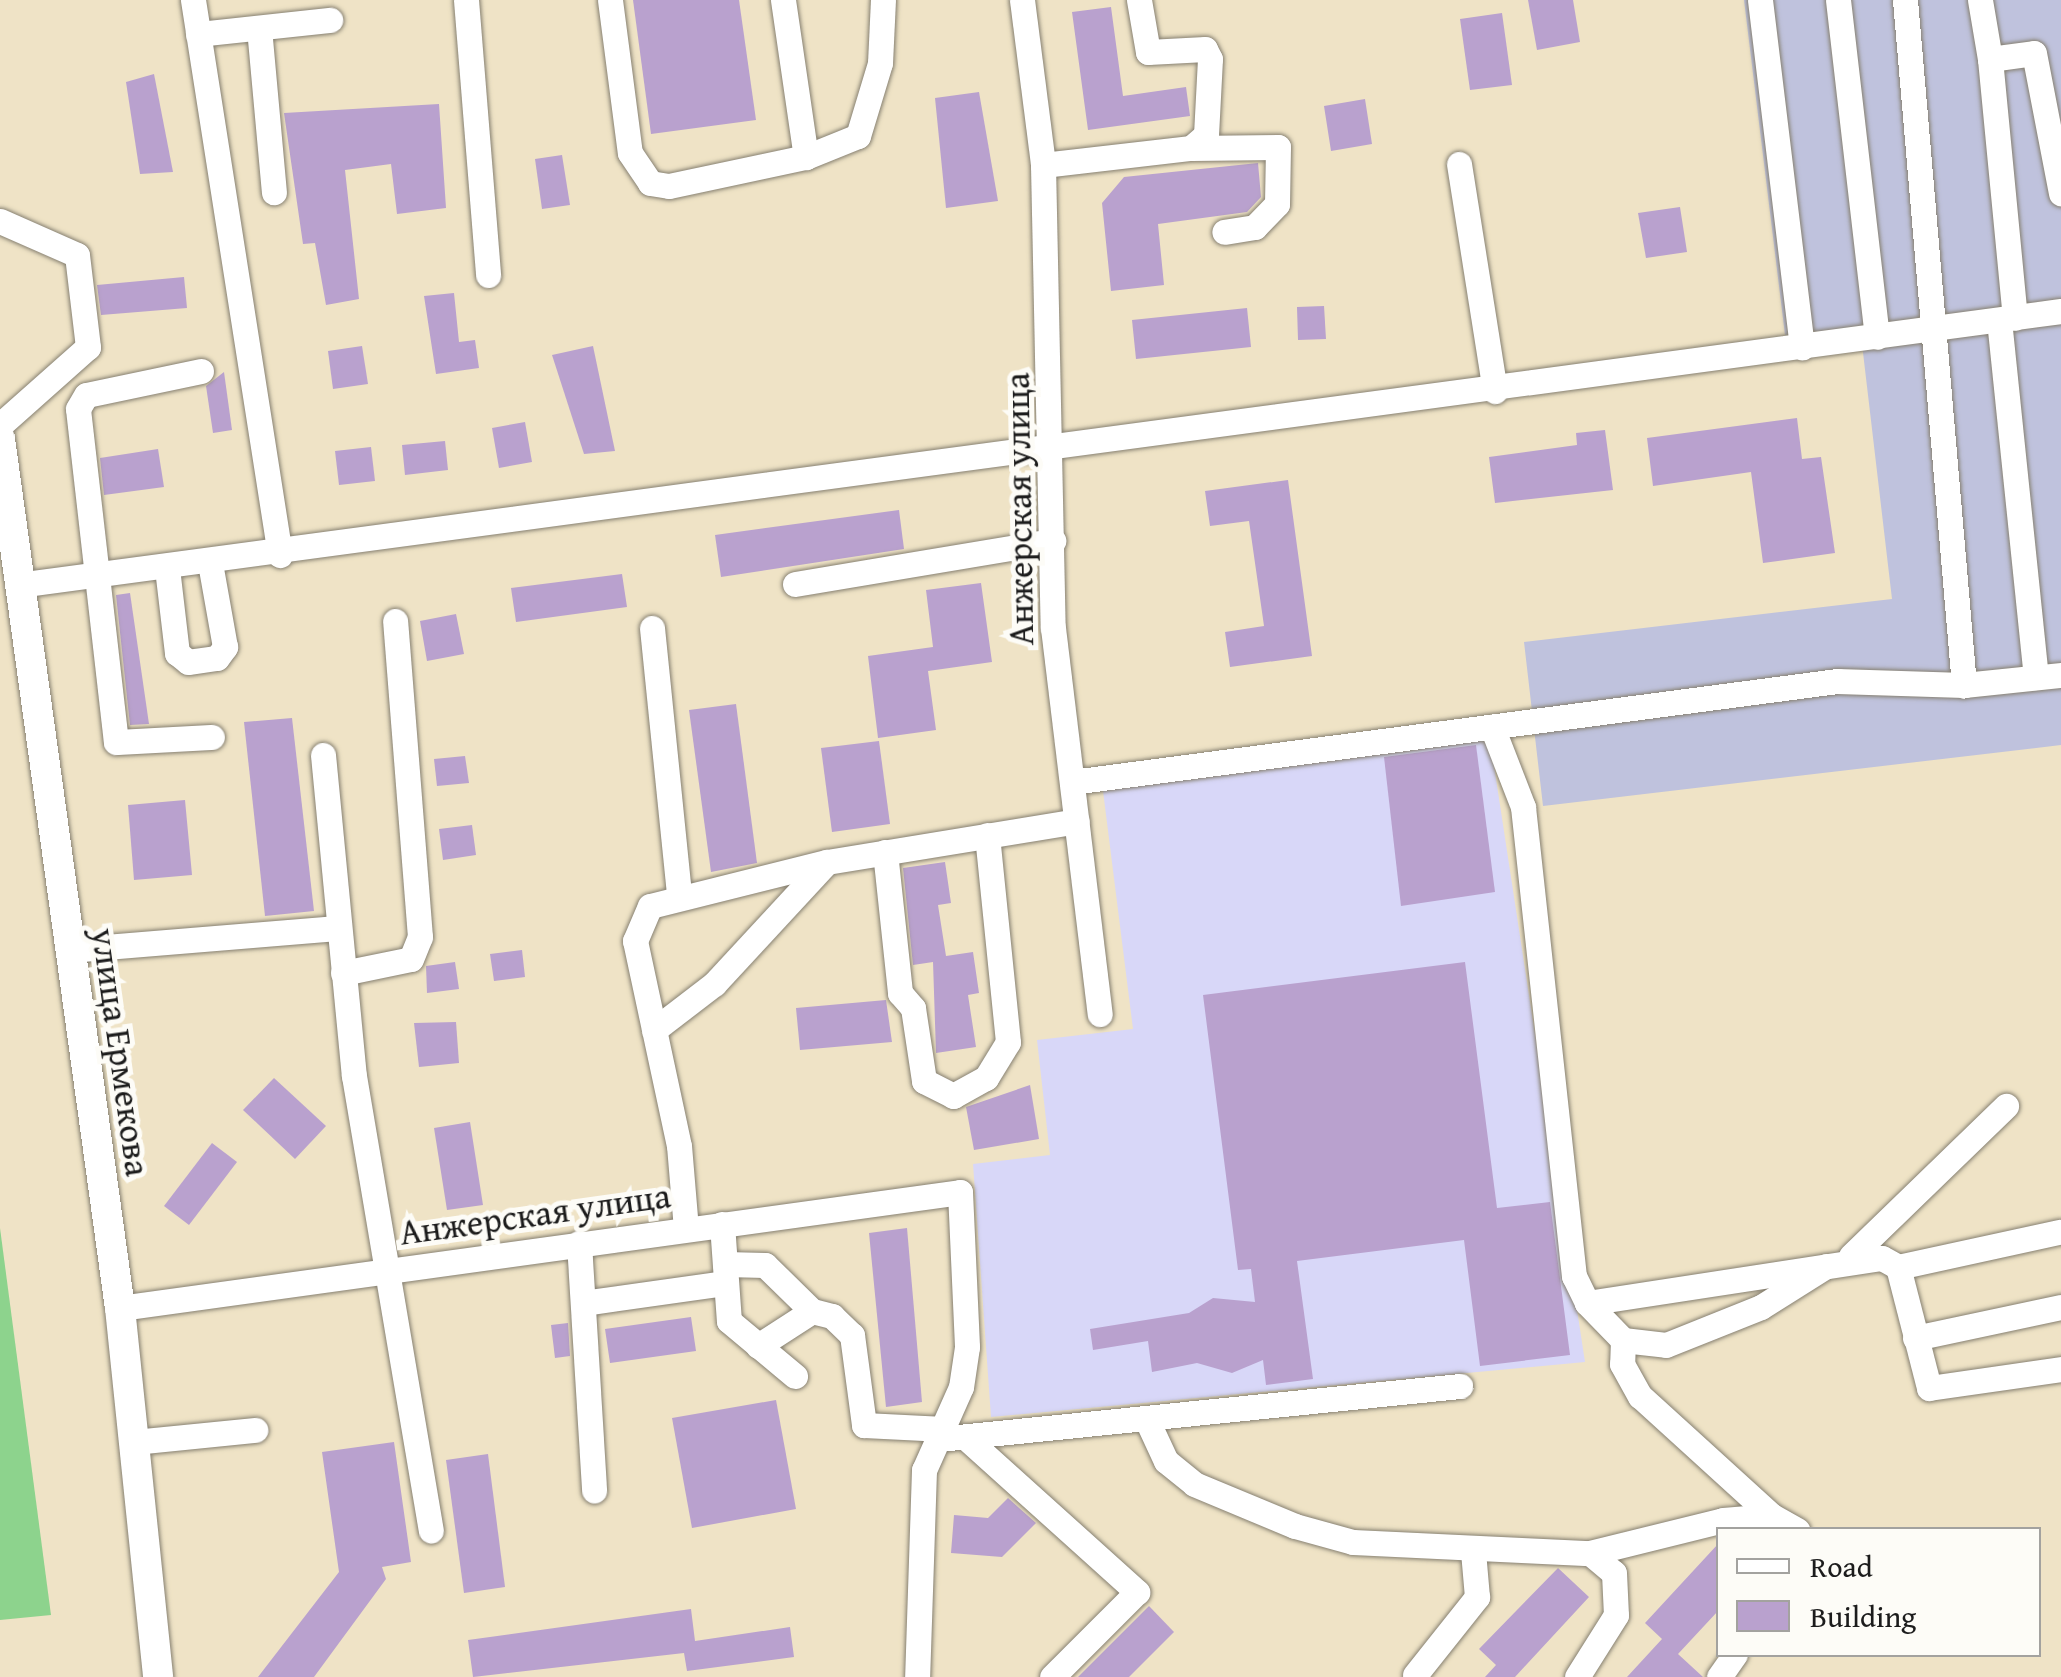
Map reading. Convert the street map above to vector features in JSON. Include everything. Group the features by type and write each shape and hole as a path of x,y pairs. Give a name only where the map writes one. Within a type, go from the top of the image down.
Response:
{"main road":[{"name":"улица Ермекова","path":"0,439 5,526 18,585 120,1308 158,1677"}],"street":[{"path":"193,0 280,554"},
{"path":"466,0 488,275"},
{"path":"610,0 630,153 650,184 806,157 858,136 866,119 884,0"},
{"path":"783,0 806,157"},
{"name":"Анжерская улица","path":"1022,0 1043,165 1053,452 1053,628 1100,1014"},
{"path":"1139,0 1148,52 1205,50 1210,59 1213,119 1191,148"},
{"path":"1760,0 1802,348"},
{"path":"1838,0 1876,337"},
{"path":"1906,0 1964,685"},
{"path":"1072,782 1837,681 1964,685 2048,676 2007,319 1990,59 1980,0"},
{"path":"198,34 330,20"},
{"path":"259,28 274,192"},
{"path":"1990,59 2034,53 2061,193"},
{"path":"1043,165 1191,148 1278,148 1277,204 1255,227 1224,232"},
{"path":"1458,164 1494,390"},
{"path":"0,221 77,255 88,347 0,424"},
{"path":"18,585 1053,452 2061,312"},
{"path":"200,372 86,395 78,410 92,577 116,742 212,737"},
{"path":"795,584 1053,541"},
{"path":"167,568 178,653 188,662 217,658 225,647 210,563"},
{"path":"343,973 412,960 420,936 395,621"},
{"path":"652,628 678,892"},
{"path":"1492,726 1523,806 1574,1276 1587,1302 1622,1340 1645,1347 1700,1335 1851,1256 2006,1106"},
{"path":"322,754 343,973 431,1531"},
{"path":"686,1228 654,1030 635,941 650,906 678,892 826,862 1077,821"},
{"path":"885,852 900,993 913,1008 924,1082 952,1096 986,1078 1008,1042 987,835"},
{"path":"654,1030 714,984 826,862"},
{"path":"69,950 337,928"},
{"name":"Анжерская улица","path":"120,1308 960,1192 967,1347 949,1435"},
{"path":"722,1224 729,1321 795,1376"},
{"path":"1851,1256 1898,1266 2058,1232"},
{"path":"579,1243 594,1491"},
{"path":"583,1304 766,1264 812,1311 852,1335 864,1425 949,1435 1460,1386"},
{"path":"1587,1302 1826,1266"},
{"path":"1898,1266 1929,1388 1946,1391 2061,1369"},
{"path":"1915,1338 2061,1307"},
{"path":"758,1346 812,1311"},
{"path":"1622,1340 1622,1364 1640,1396 1772,1516 1792,1527"},
{"path":"1146,1418 1166,1460 1194,1484 1295,1526 1353,1542 1473,1551 1553,1544 1590,1553 1614,1572 1616,1615 1577,1677"},
{"path":"134,1442 255,1430"},
{"path":"917,1677 924,1470 949,1435"},
{"path":"949,1435 1137,1592 1052,1677"},
{"path":"1718,1527 1772,1516"},
{"path":"1590,1553 1716,1527"},
{"path":"1415,1675 1477,1597 1473,1551"}],"shaded area":[{"path":"1744,0 2061,0 2061,745 1543,806 1524,642 1892,599 1860,327 1785,335"},
{"path":"1489,733 1585,1362 991,1417 973,1164 1050,1155 1037,1040 1133,1029 1103,791"}],"green space":[{"path":"0,1228 51,1615 0,1620"}],"building":[{"path":"633,0 739,0 756,120 651,134"},
{"path":"1528,0 1573,0 1580,42 1537,50"},
{"path":"1111,7 1123,96 1186,87 1190,116 1088,130 1072,12"},
{"path":"1502,13 1512,85 1470,90 1460,19"},
{"path":"154,74 173,172 140,174 126,82"},
{"path":"979,92 998,201 946,208 935,98"},
{"path":"1365,99 1372,144 1331,151 1324,106"},
{"path":"439,104 446,208 397,214 391,164 345,170 359,299 326,305 315,243 303,244 284,113"},
{"path":"562,155 570,205 542,209 535,159"},
{"path":"1258,163 1261,197 1247,212 1158,224 1164,285 1111,291 1102,203 1124,177"},
{"path":"1680,207 1687,252 1646,258 1638,213"},
{"path":"184,277 187,308 101,315 97,285"},
{"path":"454,293 459,342 475,340 479,368 436,374 424,296"},
{"path":"1324,306 1326,339 1298,340 1297,307"},
{"path":"1247,308 1251,347 1136,359 1132,320"},
{"path":"362,346 368,384 333,389 328,351"},
{"path":"593,346 615,451 584,454 552,355"},
{"path":"224,372 232,430 213,433 206,386"},
{"path":"1797,418 1802,459 1821,457 1835,553 1763,563 1751,472 1653,486 1647,438"},
{"path":"525,422 532,462 499,468 492,428"},
{"path":"1605,430 1613,490 1495,503 1489,457 1577,445 1576,433"},
{"path":"445,441 448,470 405,475 402,445"},
{"path":"371,447 375,481 339,485 335,451"},
{"path":"158,449 164,487 104,495 100,458"},
{"path":"1288,480 1312,656 1230,667 1225,632 1264,626 1249,521 1210,526 1205,491"},
{"path":"899,510 904,549 721,577 715,535"},
{"path":"622,574 627,607 516,622 511,588"},
{"path":"981,583 992,662 928,671 936,730 878,738 868,656 933,647 926,590"},
{"path":"130,593 149,724 130,725 116,595"},
{"path":"456,614 464,654 427,661 420,621"},
{"path":"736,704 757,863 711,872 689,710"},
{"path":"292,718 314,911 265,916 244,722"},
{"path":"879,741 890,824 832,832 821,748"},
{"path":"1476,745 1495,892 1401,906 1384,757"},
{"path":"465,756 469,783 437,786 434,759"},
{"path":"185,800 192,875 134,880 128,805"},
{"path":"472,825 476,855 443,860 439,829"},
{"path":"945,862 951,903 938,905 946,956 973,952 979,993 968,995 976,1047 936,1053 933,962 913,965 903,868"},
{"path":"522,950 525,977 494,981 490,954"},
{"path":"455,962 459,989 427,993 426,966"},
{"path":"1465,962 1497,1208 1550,1202 1570,1355 1480,1366 1464,1240 1297,1261 1313,1379 1266,1385 1263,1360 1232,1373 1197,1363 1152,1372 1148,1341 1093,1350 1090,1329 1189,1313 1213,1298 1255,1302 1251,1269 1238,1270 1203,995"},
{"path":"886,1000 892,1042 800,1050 796,1008"},
{"path":"456,1022 459,1063 419,1067 414,1023"},
{"path":"274,1078 326,1126 295,1159 243,1110"},
{"path":"1030,1085 1039,1139 974,1150 966,1107"},
{"path":"470,1122 483,1205 447,1210 434,1128"},
{"path":"212,1143 237,1162 189,1225 164,1206"},
{"path":"907,1228 922,1402 886,1407 869,1233"},
{"path":"691,1317 696,1351 610,1363 605,1329"},
{"path":"568,1323 570,1356 555,1358 551,1325"},
{"path":"776,1400 796,1509 692,1528 672,1418"},
{"path":"394,1442 411,1562 382,1567 386,1579 314,1677 258,1677 339,1572 322,1452"},
{"path":"488,1454 505,1587 464,1593 446,1460"},
{"path":"1008,1498 1036,1523 1002,1557 951,1553 954,1515 988,1518"},
{"path":"1716,1546 1716,1613 1678,1654 1703,1677 1627,1677 1662,1639 1645,1623"},
{"path":"1558,1568 1589,1597 1515,1677 1485,1677 1496,1665 1479,1649"},
{"path":"1149,1606 1174,1632 1129,1677 1078,1677"},
{"path":"691,1609 695,1641 790,1627 794,1657 687,1671 684,1653 473,1677 468,1640"}]}
